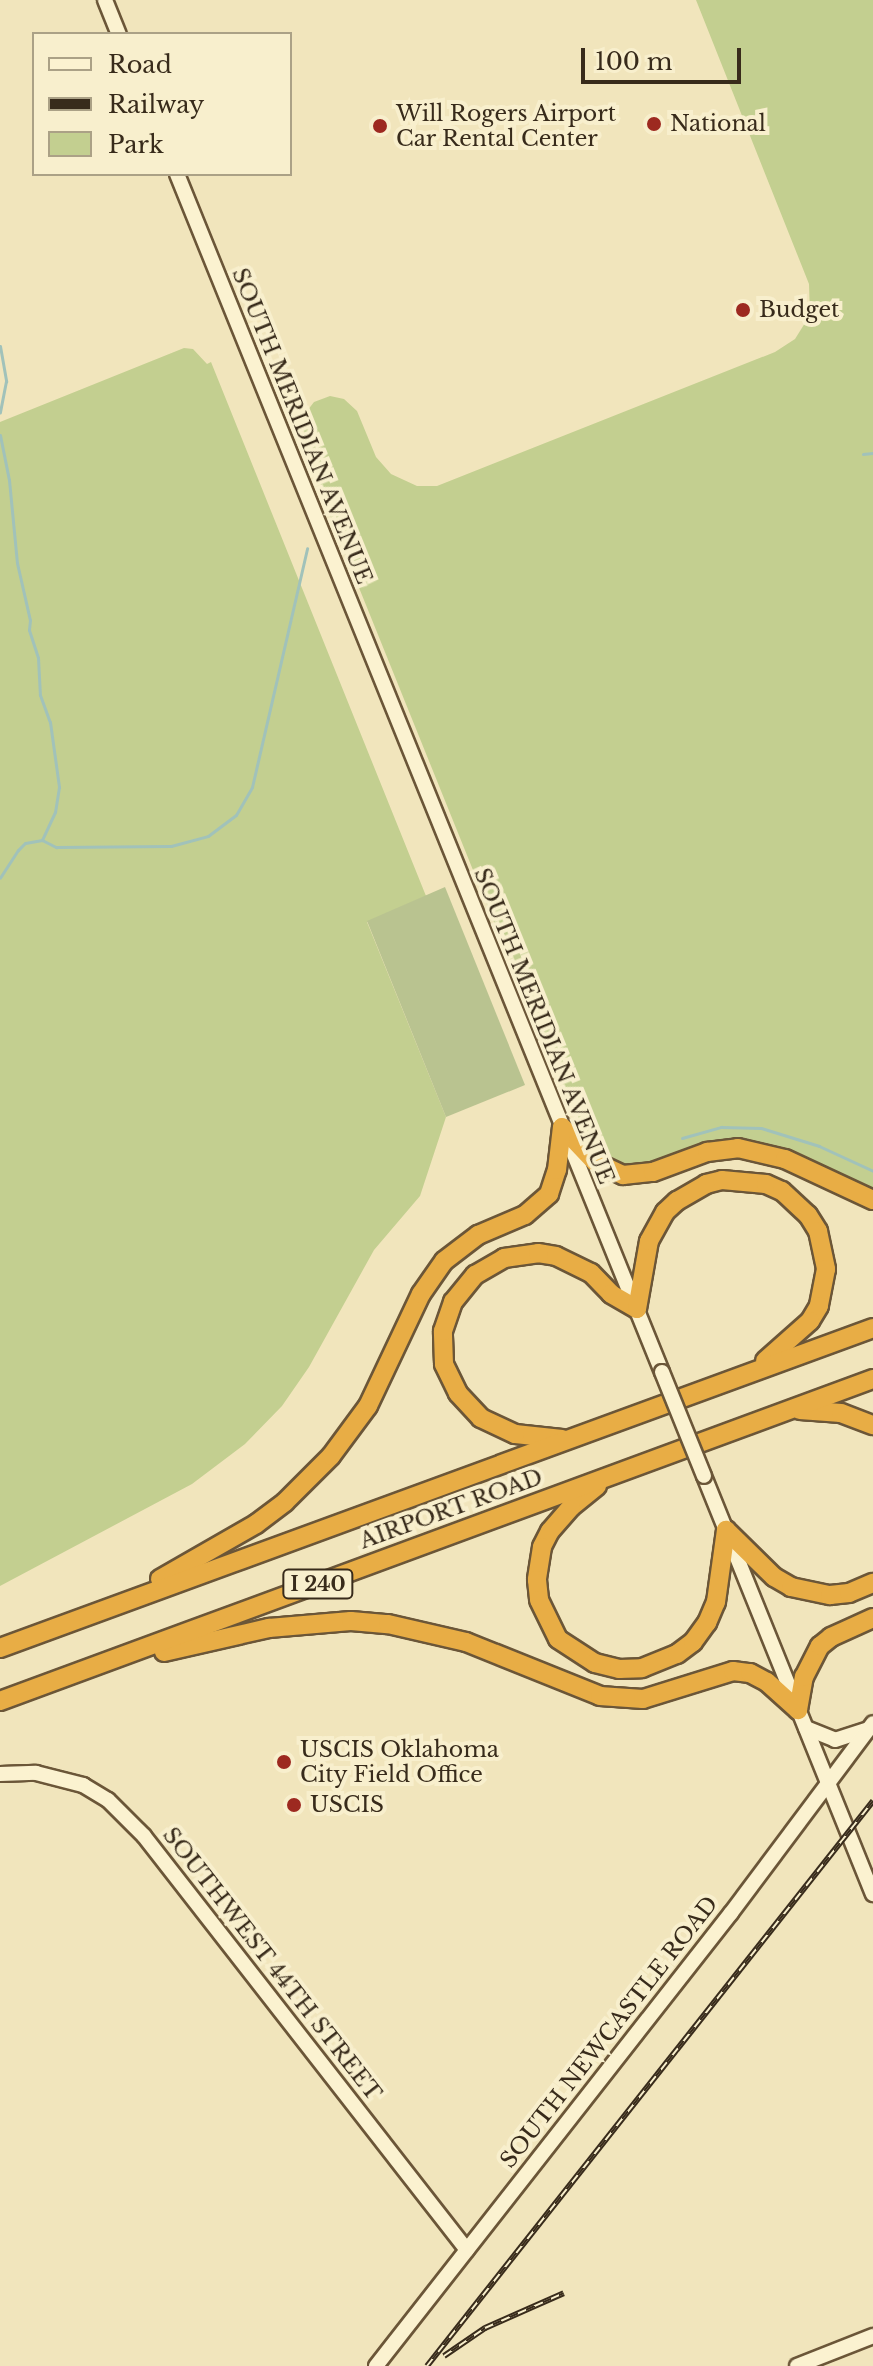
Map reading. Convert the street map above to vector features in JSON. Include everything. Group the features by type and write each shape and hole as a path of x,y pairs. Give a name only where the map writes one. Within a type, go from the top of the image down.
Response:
{"highway":[{"path":"562,1127 595,1162 623,1175 653,1172 723,1148 752,1149 785,1159 873,1200"},
{"path":"105,1609 225,1544 285,1502 309,1480 368,1406 421,1294 444,1261 478,1235 525,1215 549,1194 562,1127"},
{"path":"568,1440 515,1434 497,1427 468,1406 450,1381 444,1364 443,1331 453,1302 469,1281 488,1266 504,1258 538,1253 575,1263 611,1294 637,1309 649,1241 665,1212 698,1187 722,1180 750,1180 782,1191 802,1208 818,1231 826,1269 819,1306 800,1333 750,1373"},
{"name":"AIRPORT ROAD","path":"0,1648 873,1328"},
{"name":"AIRPORT ROAD","path":"0,1701 873,1379"},
{"path":"789,1410 841,1413 873,1425"},
{"path":"608,1476 571,1507 550,1531 540,1555 537,1580 542,1610 558,1639 595,1663 619,1669 642,1668 677,1654 693,1642 707,1623 716,1602 726,1530"},
{"path":"726,1530 774,1577 791,1587 830,1595 849,1593 873,1583"},
{"path":"798,1710 804,1677 820,1646 831,1637 873,1618"},
{"path":"27,1691 205,1640 269,1628 351,1621 415,1629 466,1642 578,1689 620,1699 660,1695 719,1673 750,1673 767,1682 798,1710"}],"main road":[{"path":"105,0 118,32"},
{"name":"SOUTH MERIDIAN AVENUE","path":"178,176 873,1894"},
{"path":"806,1728 835,1740 871,1726"},
{"name":"SOUTH NEWCASTLE ROAD","path":"376,2366 698,1956 871,1726"},
{"name":"SOUTHWEST 44TH STREET","path":"0,1774 36,1773 83,1785 108,1800 144,1836 467,2250"},
{"path":"797,2366 873,2336"}],"green space":[{"path":"696,0 873,0 873,1194 770,1147 634,1170 602,1159 589,1144 498,932 324,501 318,470 302,426 304,415 314,402 330,396 344,399 357,411 376,457 391,474 417,486 437,486 775,352 795,339 810,315 809,284"},
{"path":"184,348 193,349 207,364 211,362 426,896 367,922 446,1117 420,1196 374,1250 309,1367 282,1406 245,1444 192,1484 0,1586 0,422"},
{"path":"445,887 525,1085 446,1117 367,921"}],"waterway":[{"path":"0,346 6,381 0,412"},
{"path":"0,435 9,480 17,563 30,620 29,630 38,658 40,695 50,722 59,787 55,812 42,840 25,843 0,878"},
{"path":"863,454 873,453"},
{"path":"42,840 56,847 171,846 208,836 236,815 252,787 307,548"},
{"path":"682,1138 721,1127 761,1128 819,1146 873,1171"}],"railway":[{"path":"427,2366 873,1801"},
{"path":"444,2356 485,2328 564,2293"}],"place":[{"name":"National","path":"654,124"},
{"name":"Will Rogers Airport Car Rental Center","path":"380,126"},
{"name":"Budget","path":"743,310"},
{"name":"USCIS Oklahoma City Field Office","path":"284,1762"},
{"name":"USCIS","path":"294,1805"}]}
